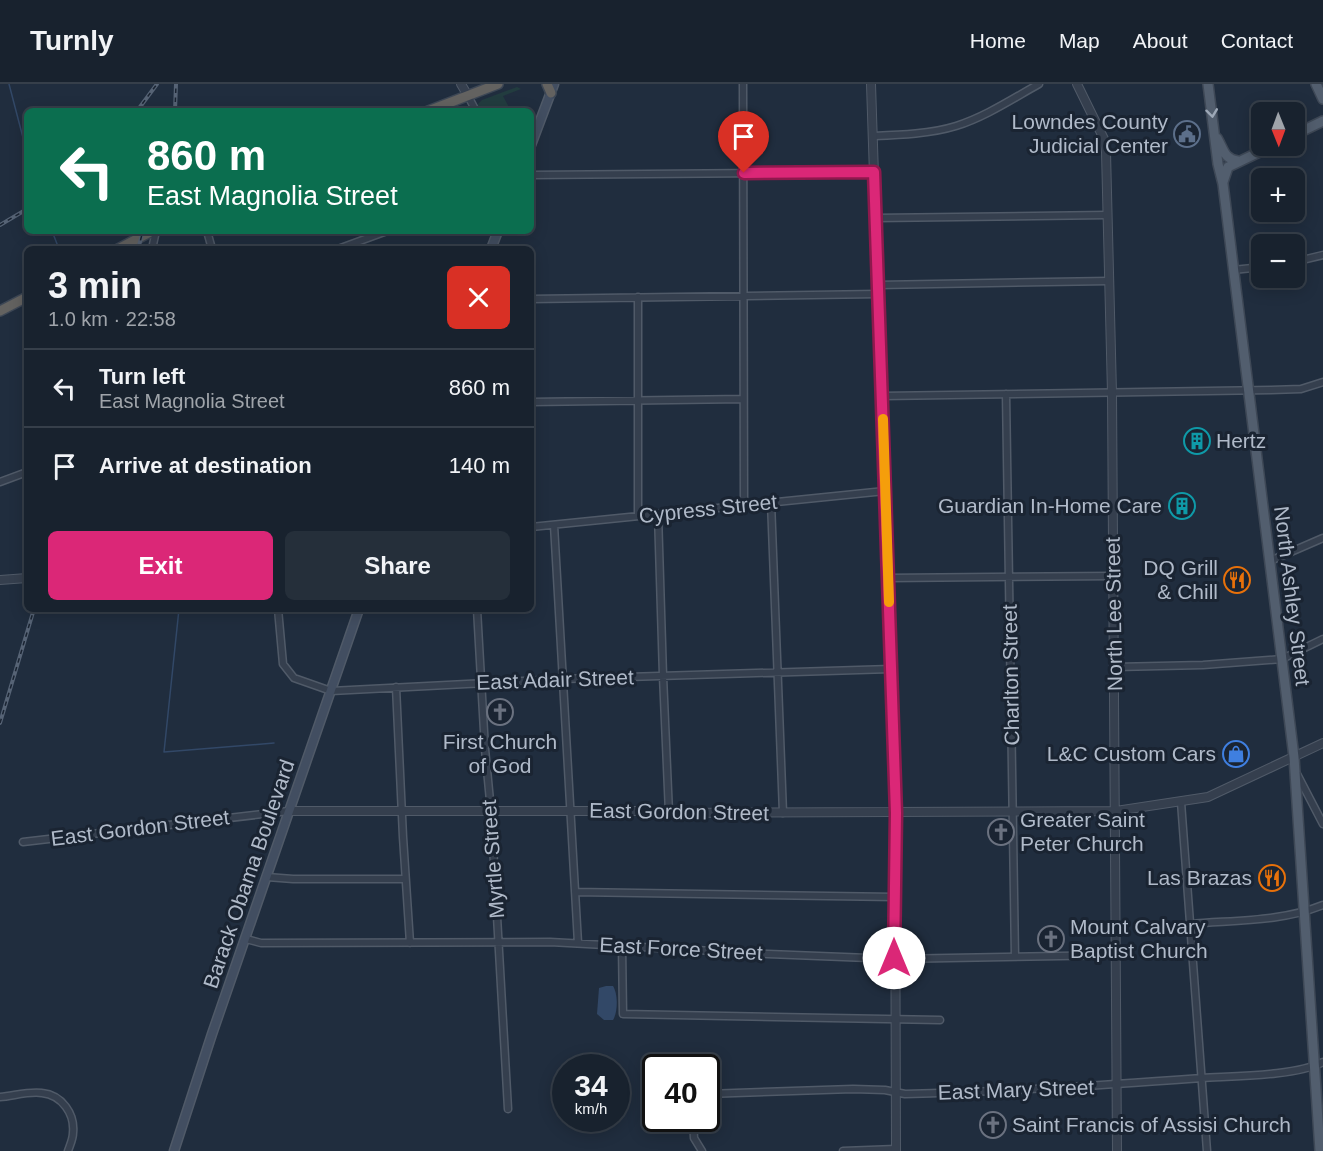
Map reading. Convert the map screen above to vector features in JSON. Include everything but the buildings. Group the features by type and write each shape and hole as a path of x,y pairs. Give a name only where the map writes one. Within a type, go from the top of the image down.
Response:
{"highway":[{"path":"436,108 498,84"},
{"path":"124,246 148,234"},
{"path":"0,311 24,299"}],"main road":[{"name":"North Ashley Street","path":"1208,84 1218,164 1223,184 1294,757 1319,1064 1320,1151"},
{"path":"1316,84 1323,99"},
{"path":"534,137 551,87"},
{"path":"1305,130 1323,121"},
{"path":"1214,134 1227,157 1238,161"},
{"path":"1223,184 1228,167 1251,155"},
{"name":"Barack Obama Boulevard","path":"174,1151 358,612"}],"street":[{"path":"461,84 474,108"},
{"path":"743,84 744,505"},
{"path":"843,1151 896,1150 894,958 896,813 871,84"},
{"path":"873,136 955,127 982,116 1039,84"},
{"name":"North Lee Street","path":"1077,84 1105,144 1112,393 1117,1151"},
{"path":"534,175 874,172"},
{"path":"876,218 1107,215"},
{"path":"346,246 379,234"},
{"path":"1305,259 1323,255"},
{"path":"1233,270 1251,268"},
{"path":"534,299 743,296 1109,281"},
{"path":"638,297 638,516"},
{"path":"882,396 1301,389 1323,382"},
{"name":"Charlton Street","path":"1006,394 1015,957"},
{"path":"534,402 743,399"},
{"path":"0,482 24,473"},
{"name":"Cypress Street","path":"534,527 885,492"},
{"path":"771,502 783,813"},
{"path":"658,514 669,813"},
{"path":"554,525 578,943"},
{"path":"1269,561 1323,538"},
{"path":"888,578 1114,576"},
{"path":"0,580 24,578"},
{"name":"East Adair Street","path":"278,612 285,669 294,678 331,691 562,679 891,669"},
{"name":"Myrtle Street","path":"477,612 508,1109"},
{"path":"1115,668 1282,659 1323,639"},
{"path":"396,687 410,943"},
{"name":"East Gordon Street","path":"23,842 290,811 896,813 1116,811 1208,797 1323,743"},
{"path":"1295,771 1323,824"},
{"path":"1181,802 1207,1151"},
{"path":"267,877 405,879"},
{"path":"575,892 895,897"},
{"path":"1190,924 1275,918 1305,912 1323,905"},
{"name":"East Force Street","path":"246,939 261,943 578,943 797,956 894,958 1116,955"},
{"path":"622,946 622,1014 940,1020"},
{"name":"East Mary Street","path":"720,1094 853,1089 896,1092 965,1092 1117,1086 1270,1074 1319,1064"},
{"path":"0,1097 42,1093 57,1098 63,1103 74,1129 68,1151"},
{"path":"694,1132 694,1138 702,1151"}],"green space":[{"path":"517,87 521,89 503,96 509,108 479,108 478,104 482,100"}],"water":[{"path":"613,986 617,998 613,1020 604,1020 597,1014 599,988"}],"waterway":[{"path":"9,84 24,142"},
{"path":"53,234 58,246"},
{"path":"179,612 164,752 274,743"}],"railway":[{"path":"139,108 157,84"},
{"path":"175,108 176,84"},
{"path":"0,225 24,211"},
{"path":"139,246 142,234"},
{"path":"0,723 33,612"}],"slow traffic":[{"path":"883,419 889,602"}],"place":[{"name":"Lowndes County Judicial Center","path":"1187,134"},
{"name":"Hertz","path":"1197,441"},
{"name":"Guardian In-Home Care","path":"1182,506"},
{"name":"DQ Grill & Chill","path":"1237,580"},
{"name":"First Church of God","path":"500,712"},
{"name":"L&C Custom Cars","path":"1236,754"},
{"name":"Greater Saint Peter Church","path":"1001,832"},
{"name":"Las Brazas","path":"1272,878"},
{"name":"Mount Calvary Baptist Church","path":"1051,939"},
{"name":"Saint Francis of Assisi Church","path":"993,1125"}],"route":[{"path":"744,173 874,172 896,813 894,958"}]}
